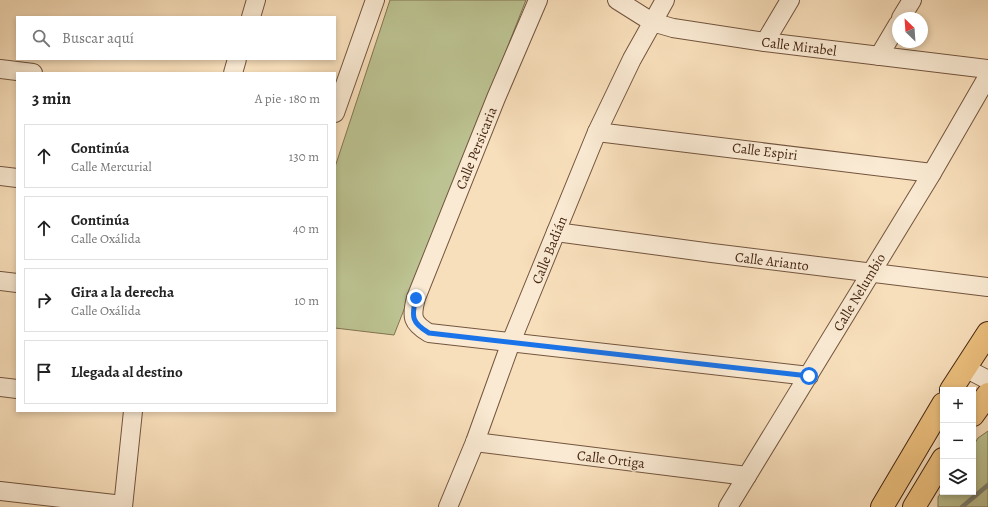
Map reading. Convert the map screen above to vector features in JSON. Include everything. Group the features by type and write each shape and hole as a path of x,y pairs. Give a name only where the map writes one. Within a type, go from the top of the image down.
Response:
{"main road":[{"path":"953,387 988,333"},
{"path":"976,412 988,394"},
{"path":"882,507 940,409"},
{"path":"914,507 940,464"}],"street":[{"path":"251,16 256,0"},
{"path":"336,111 375,0"},
{"name":"Calle Persicaria","path":"511,342 429,333 421,328 414,320 412,311 496,98 538,0"},
{"name":"Calle Mirabel","path":"617,0 652,22 673,28 765,42 988,69"},
{"name":"Calle Badián","path":"448,507 475,442 511,342 597,132 632,59 665,0"},
{"path":"765,42 790,0"},
{"path":"905,12 912,0"},
{"path":"879,56 892,34"},
{"path":"233,72 237,60"},
{"path":"0,69 25,72"},
{"name":"Calle Nelumbio","path":"728,507 809,376 988,76"},
{"name":"Calle Espiri","path":"597,132 932,172"},
{"path":"0,176 16,178"},
{"name":"Calle Arianto","path":"556,232 988,287"},
{"path":"0,281 16,283"},
{"path":"511,342 809,376"},
{"path":"965,368 988,380"},
{"path":"0,387 16,389"},
{"path":"0,491 123,506 133,412"},
{"name":"Calle Ortiga","path":"475,442 747,476"}],"green space":[{"path":"390,0 526,0 394,335 336,328 336,164"},
{"path":"988,431 988,507 938,507 938,497 940,494 976,495 976,441"}],"waterway":[{"path":"962,507 988,485"}],"route":[{"path":"416,298 412,311 414,320 421,328 429,333 809,376"}]}
